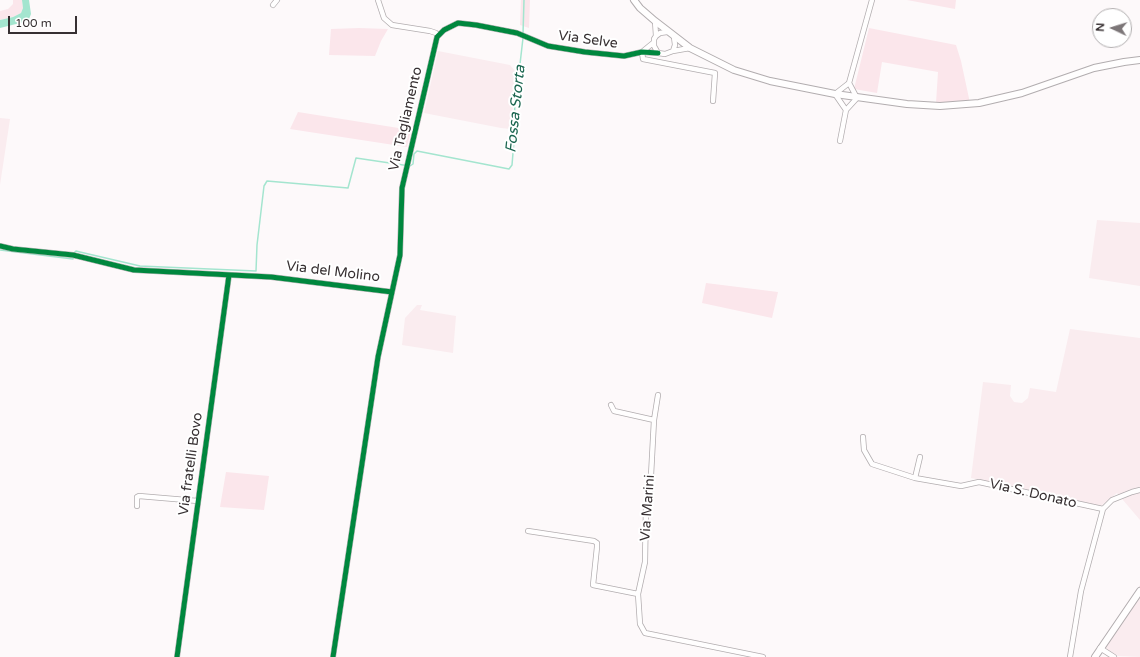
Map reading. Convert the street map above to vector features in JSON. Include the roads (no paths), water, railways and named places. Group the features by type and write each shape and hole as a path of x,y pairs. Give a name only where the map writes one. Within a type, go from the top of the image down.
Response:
{"main road":[{"path":"634,0 640,8 674,37 690,48 734,70 770,81 835,94 922,106 970,104 1022,93 1094,68 1140,60"},
{"path":"1095,657 1140,591"}],"street":[{"path":"273,5 278,0"},
{"path":"378,0 384,18 392,25 436,32 439,35"},
{"path":"846,110 835,94 850,83 872,0"},
{"name":"Via Selve","path":"642,52 653,43 656,36 655,21"},
{"name":"Via Selve","path":"439,35 444,30 458,23 517,33 548,46 585,52 624,56 642,52 665,54 690,48"},
{"path":"656,36 667,32"},
{"name":"Via Tagliamento","path":"392,292 400,255 401,197 407,165 439,35"},
{"path":"673,51 675,45 674,37"},
{"path":"653,43 658,53"},
{"path":"642,52 643,59 715,73 713,101"},
{"path":"840,142 846,110 857,98 850,83"},
{"name":"Via del Molino","path":"0,246 13,249 73,255 134,270 271,277 392,292 378,357 333,657"},
{"name":"Via fratelli Bovo","path":"177,657 229,275"},
{"name":"Via Marini","path":"658,395 654,420 650,494 646,504 645,562 638,594 640,624 645,633 763,657"},
{"path":"611,405 614,411 654,420"},
{"name":"Via S. Donato","path":"863,437 864,450 872,464 915,478 961,486 979,482 1103,509"},
{"path":"915,478 920,457"},
{"path":"1070,657 1081,591 1103,509 1112,500 1140,490"},
{"path":"136,506 137,497 140,496 198,501"},
{"path":"528,531 594,541 597,543 597,547 593,585 638,594"},
{"path":"1100,648 1114,657"}],"waterway":[{"name":"Fossa Storta","path":"523,34 524,0"},
{"name":"Fossa Storta","path":"74,253 76,251 140,266 256,271 257,245 264,186 267,181 348,188 356,158 410,166 413,164 414,154 417,151 509,169 512,165 515,96 523,38"},
{"name":"Fossa Storta","path":"0,250 73,258"}]}
